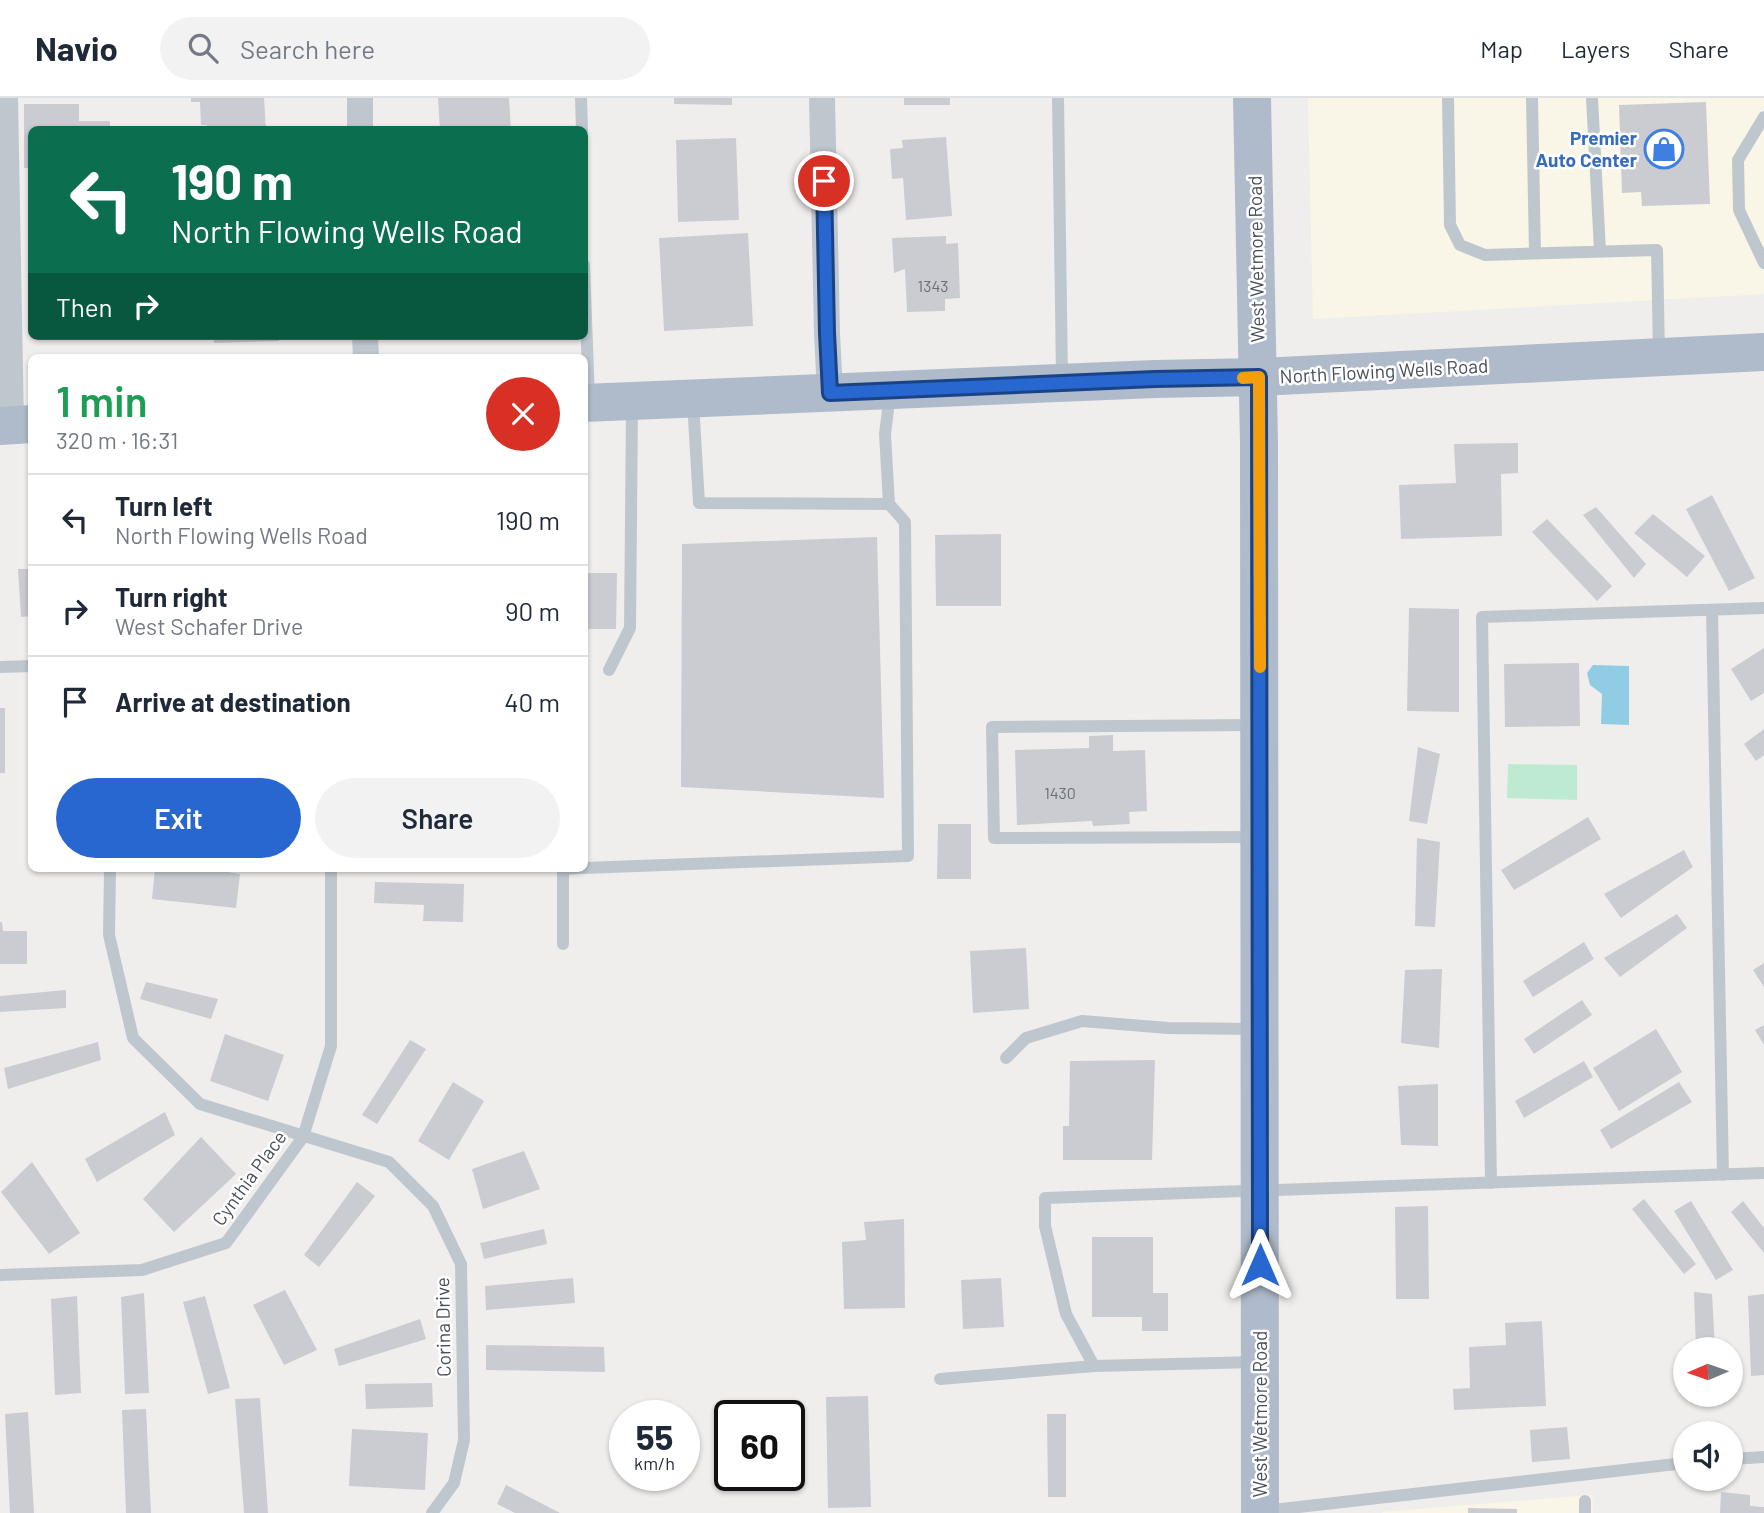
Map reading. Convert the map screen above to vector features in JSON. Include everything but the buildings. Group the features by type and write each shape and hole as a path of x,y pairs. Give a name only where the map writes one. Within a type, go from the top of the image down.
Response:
{"main road":[{"name":"West Wetmore Road","path":"1252,98 1259,377 1260,1512"},
{"name":"North Flowing Wells Road","path":"588,403 1259,377 1764,352"}],"street":[{"path":"5,98 3,147 14,425"},
{"path":"360,98 360,126"},
{"path":"822,98 830,393"}],"lane":[{"path":"581,98 582,126"},
{"path":"1058,98 1062,383"},
{"path":"1448,98 1451,225 1460,245 1485,255 1657,250 1660,358"},
{"path":"1532,98 1535,253"},
{"path":"1592,98 1600,251"},
{"path":"1764,117 1738,160 1739,210 1764,263"},
{"path":"588,868 908,856 905,522 889,504 885,434 890,390"},
{"path":"693,398 699,503 889,504"},
{"path":"608,670 630,628 632,400"},
{"path":"1491,1183 1482,617 1764,608"},
{"path":"1712,610 1723,1175"},
{"path":"0,667 28,666"},
{"path":"1259,837 994,838 992,727 1260,725"},
{"name":"Corina Drive","path":"110,872 109,934 133,1038 200,1104 389,1162 433,1206 461,1264 464,1440 454,1483 432,1513"},
{"name":"Cynthia Place","path":"0,1275 142,1270 226,1243 303,1137 331,1046 331,872"},
{"path":"563,872 563,944"},
{"path":"1006,1058 1026,1038 1083,1021 1168,1028 1260,1029"},
{"path":"1094,1366 1066,1314 1045,1226 1045,1198 1764,1173"},
{"path":"940,1379 1094,1366 1260,1362"},
{"path":"1743,1458 1764,1457"},
{"path":"1260,1512 1673,1464"}],"shaded area":[{"path":"1308,98 1764,98 1764,294 1313,319"},
{"path":"1592,1495 1593,1513 1382,1513 1382,1512"}],"green space":[{"path":"1508,764 1577,765 1577,800 1507,798"}],"water":[{"path":"1593,665 1629,666 1629,725 1601,724 1602,694 1590,685 1587,673"}],"slow traffic":[{"path":"1243,378 1259,377 1260,667"}],"place":[{"name":"Premier Auto Center","path":"1664,149"}],"route":[{"path":"824,181 830,393 1259,377 1260,1265"}]}
